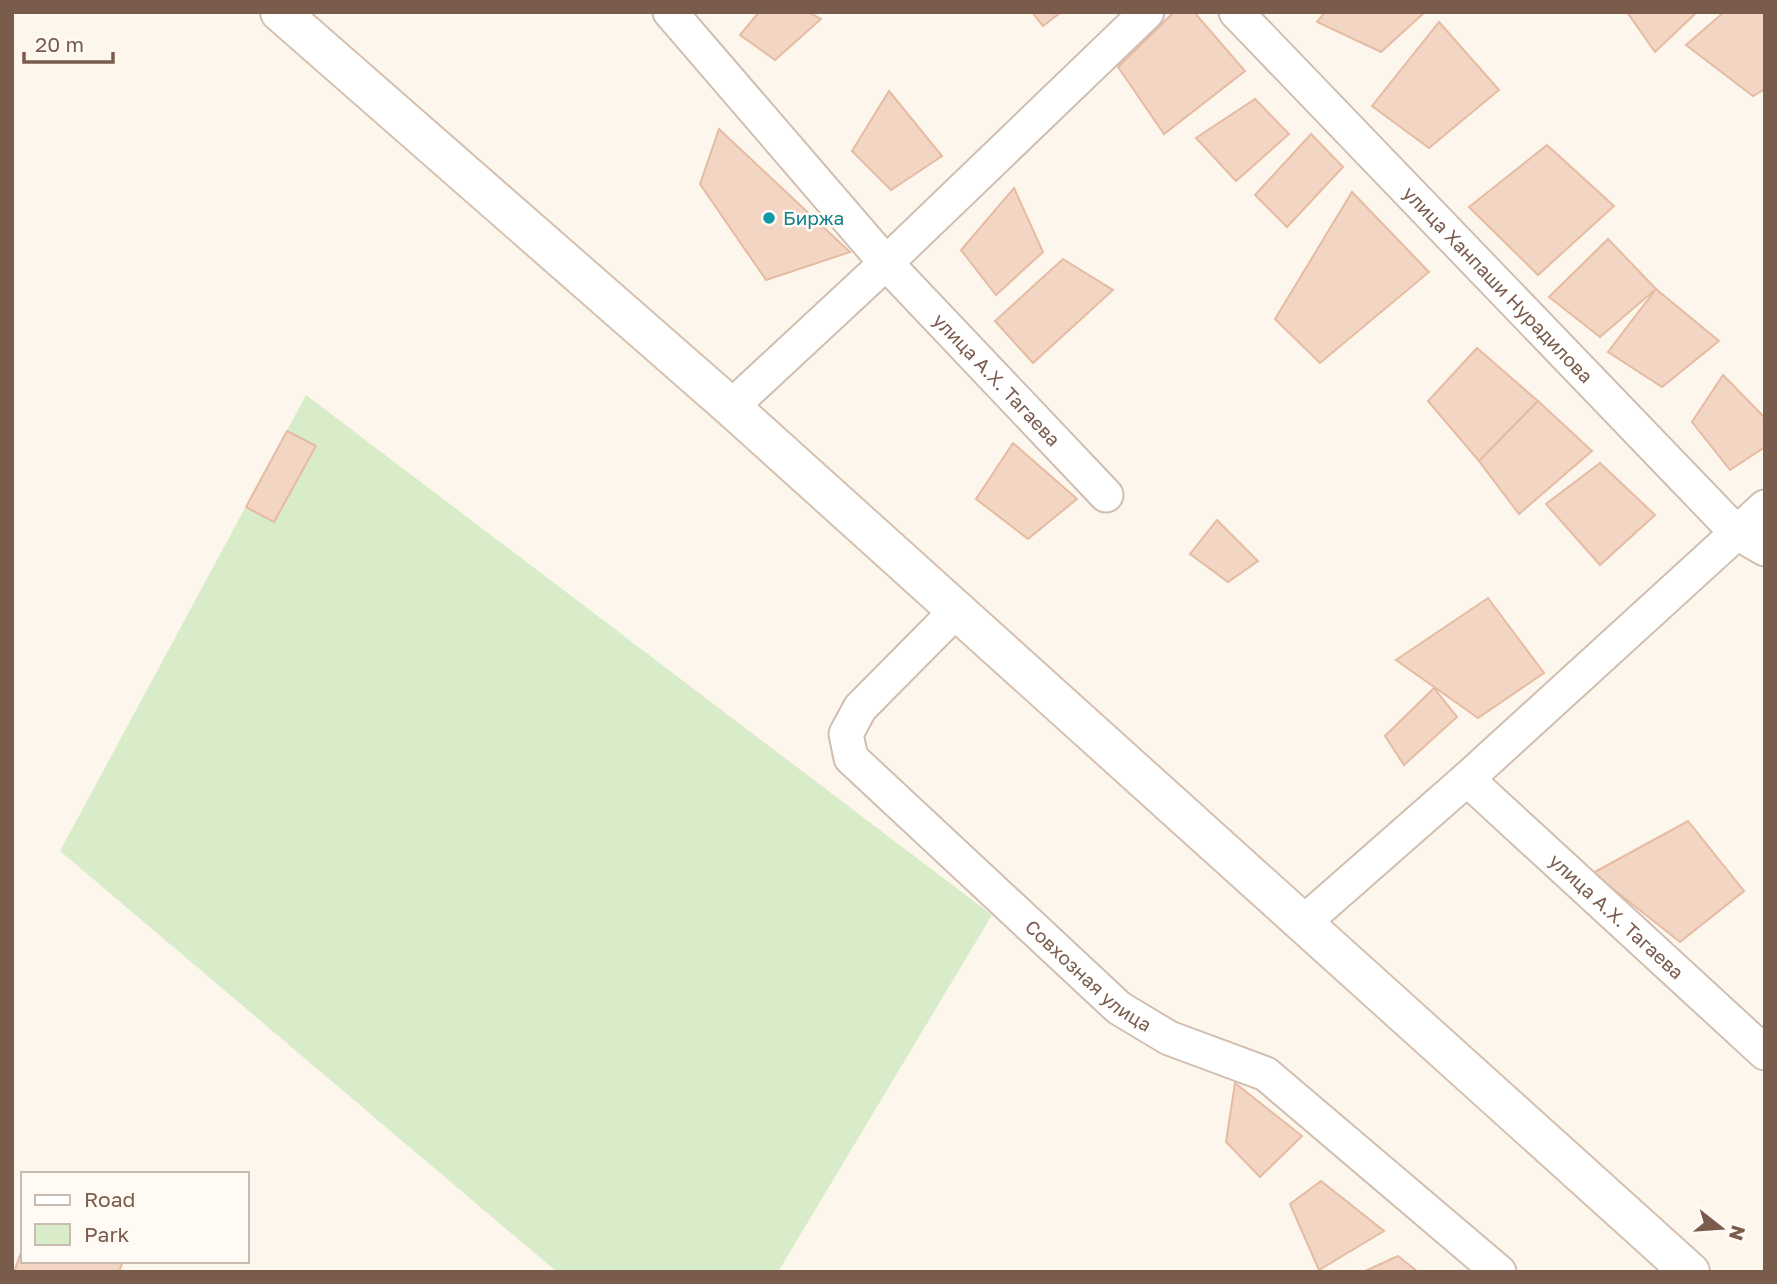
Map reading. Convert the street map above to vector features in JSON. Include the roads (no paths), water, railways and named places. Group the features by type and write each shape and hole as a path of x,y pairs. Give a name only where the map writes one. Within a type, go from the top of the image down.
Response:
{"main road":[{"path":"280,12 731,407 1690,1272"}],"street":[{"name":"улица А.Х. Тагаева","path":"670,12 886,263 1106,495"},
{"path":"731,407 886,263 1147,12"},
{"name":"улица Ханпаши Нурадилова","path":"1236,12 1736,532 1765,549"},
{"path":"1303,923 1467,779 1765,507"},
{"name":"Совхозная улица","path":"956,611 860,708 846,734 851,758 1119,1008 1169,1038 1266,1074 1499,1272"},
{"name":"улица А.Х. Тагаева","path":"1467,779 1765,1053"}],"place":[{"name":"Биржа","path":"769,218"}]}
